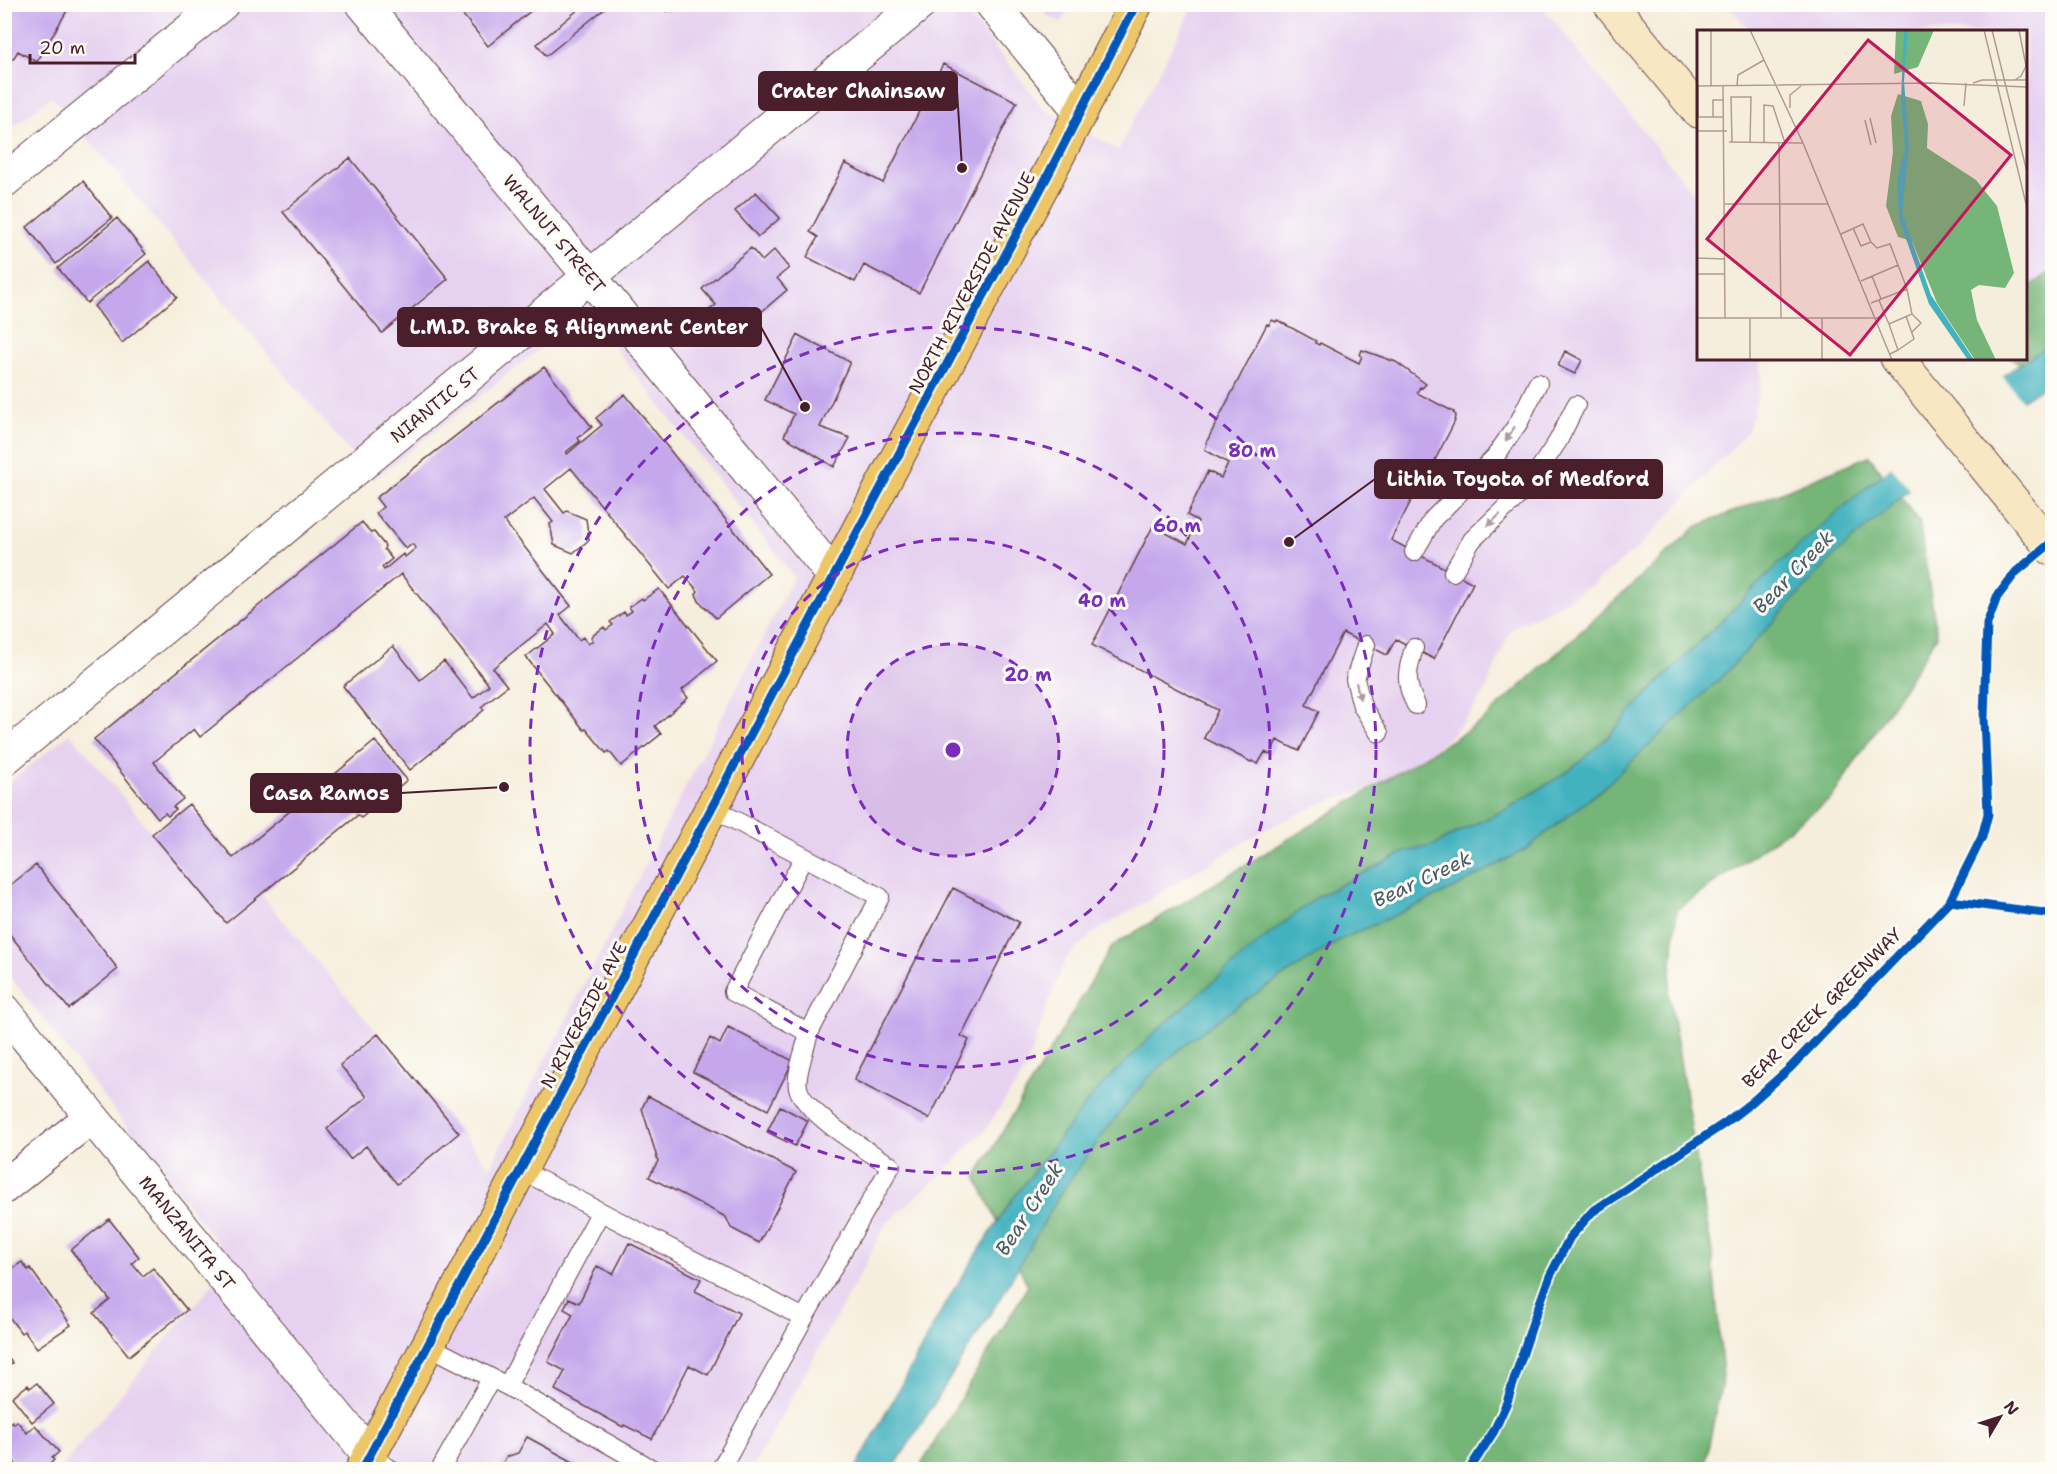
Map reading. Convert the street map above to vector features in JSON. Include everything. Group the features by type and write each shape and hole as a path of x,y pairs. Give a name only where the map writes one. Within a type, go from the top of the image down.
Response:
{"main road":[{"name":"NORTH RIVERSIDE AVENUE","path":"834,576 1136,4"},
{"path":"1610,4 1697,110"},
{"path":"1899,360 2052,549"},
{"name":"N RIVERSIDE AVE","path":"375,1465 429,1346 834,576"}],"street":[{"path":"4,181 222,4"},
{"name":"WALNUT STREET","path":"363,4 834,576"},
{"name":"NIANTIC ST","path":"4,759 920,4"},
{"path":"993,5 1081,112"},
{"name":"MANZANITA ST","path":"4,1010 375,1465"},
{"path":"4,1187 92,1117"}],"lane":[{"path":"1414,552 1433,519 1496,457 1519,422 1538,383"},
{"path":"1453,572 1472,540 1515,499 1538,471 1558,441 1576,405"},
{"path":"1366,645 1356,680 1362,706 1378,733"},
{"path":"1414,648 1407,673 1409,692 1416,705"},
{"path":"712,808 880,897 809,1033 799,1071 798,1087 805,1102 842,1134 891,1166 720,1470"},
{"path":"804,857 733,992 809,1033"},
{"path":"521,1170 804,1318"},
{"path":"440,1470 499,1382 600,1212"},
{"path":"429,1346 499,1382 654,1470"}],"shaded area":[{"path":"5,5 961,5 1044,109 1118,150 1194,5 1541,5 1697,198 1697,360 1761,360 1761,385 1748,431 1639,547 1593,584 1553,608 1517,625 1509,633 1486,690 1471,713 1452,734 1404,774 1390,782 1322,803 1264,830 1094,933 1067,957 1053,989 1025,1071 985,1130 944,1172 885,1225 752,1469 60,1469 231,1261 5,970 5,786 70,733 224,920 260,893 490,1167 794,577 587,312 373,480 52,96 5,134"},
{"path":"1040,5 1071,5 1062,22 1049,17"},
{"path":"1728,5 2052,5 2052,271 2027,289 2027,30 1749,30"}],"green space":[{"path":"2052,271 2052,388 2013,360 2027,360 2027,289"},
{"path":"1869,456 1919,521 1937,636 1831,799 1677,910 1669,994 1712,1253 1723,1377 1704,1469 918,1470 1028,1286 976,1177 1112,946 1480,723 1696,527"}],"water":[{"name":"Bear Creek","path":"2052,343 2052,380 1981,428 1837,553 1723,676 1602,789 1526,849 1455,888 1340,940 1249,998 1188,1042 1146,1080 1061,1192 1007,1287 893,1469 855,1470 949,1297 1012,1200 1095,1092 1163,1025 1262,940 1317,897 1405,852 1435,845 1507,809 1569,771 1608,737 1640,701 1785,558 1849,502 2004,375"}],"pier":[{"path":"2001,374 2024,403 1983,430 1912,492 1890,465"}],"building":[{"path":"4,4 71,4 37,62 18,51 13,59 4,54"},
{"path":"454,4 539,4 488,46"},
{"path":"585,4 600,4 604,9 546,56 537,44"},
{"path":"660,4 675,4 667,12"},
{"path":"943,64 1017,102 919,293 864,265 855,282 807,257 818,237 810,232 845,163 883,183"},
{"path":"350,158 448,279 382,333 283,212"},
{"path":"83,181 112,218 56,264 27,227"},
{"path":"756,192 780,218 758,237 735,211"},
{"path":"117,218 146,254 87,303 58,268"},
{"path":"751,248 762,261 774,250 789,268 777,278 787,290 739,331 737,329 728,337 707,312 716,305 702,289"},
{"path":"149,261 177,297 122,343 94,306"},
{"path":"1272,320 1276,322 1277,320 1316,341 1315,343 1319,345 1320,343 1359,363 1362,350 1396,362 1426,384 1420,387 1417,393 1454,412 1455,421 1391,540 1473,583 1434,659 1396,639 1387,655 1343,633 1306,705 1319,711 1299,751 1277,740 1270,755 1265,752 1258,764 1204,738 1218,710 1092,645 1153,526 1187,544 1198,521 1187,515 1208,471 1221,478 1228,463 1205,449 1206,443 1267,324 1269,325"},
{"path":"798,335 850,362 820,427 850,438 834,467 784,436 794,414 765,400"},
{"path":"1565,351 1582,360 1575,374 1558,366"},
{"path":"544,367 592,427 578,438 580,441 566,452 567,454 602,425 596,418 625,394 769,574 716,618 699,601 696,594 698,591 685,576 669,589 571,468 545,489 564,513 567,511 586,519 589,540 573,553 554,545 550,524 553,522 534,498 504,521 571,606 560,615 579,640 583,637 588,644 593,640 591,637 604,627 606,630 613,625 610,622 624,612 626,615 632,611 629,607 659,589 717,661 682,690 688,698 655,726 661,734 621,766 609,751 606,753 586,729 584,730 526,657 555,634 548,624 493,668 507,686 481,707 484,710 410,770 343,686 393,646 420,680 444,661 473,698 489,685 401,574 200,737 194,729 154,762 183,799 173,807 176,809 168,816 165,813 158,818 94,739 362,522 371,533 374,532 392,559 382,567 384,570 403,554 405,557 416,548 412,544 406,549 376,513 383,507 376,498"},
{"path":"375,741 407,780 361,818 358,815 226,923 152,834 189,804 233,858"},
{"path":"36,865 118,969 69,1009 4,927 4,890"},
{"path":"953,888 1019,922 961,1036 969,1040 929,1119 854,1080"},
{"path":"728,1027 793,1061 768,1110 693,1072 710,1038 720,1044"},
{"path":"378,1034 459,1133 397,1184 366,1146 350,1159 327,1129 367,1097 340,1065"},
{"path":"648,1096 796,1172 759,1243 731,1228 726,1217 649,1177 658,1161 642,1108"},
{"path":"780,1106 808,1121 795,1146 767,1132"},
{"path":"109,1219 139,1257 132,1263 143,1276 153,1268 187,1310 129,1356 94,1313 110,1300 71,1250"},
{"path":"629,1243 701,1279 695,1291 739,1313 708,1375 689,1365 652,1439 624,1425 623,1427 555,1390 565,1371 548,1362 573,1314 564,1309 569,1298 579,1303 597,1266 613,1274"},
{"path":"22,1262 28,1270 30,1268 71,1325 37,1348 24,1331 21,1333 4,1310 4,1274"},
{"path":"5,1354 12,1363 5,1369"},
{"path":"37,1383 54,1404 32,1422 12,1397 28,1385 30,1388"},
{"path":"12,1421 14,1424 17,1421 27,1433 35,1425 59,1452 44,1470 21,1470 4,1451 4,1432 8,1429 6,1426"},
{"path":"527,1437 588,1470 499,1470 506,1457 518,1453"}],"cycle path":[{"path":"362,1470 1047,177 1136,4"},
{"name":"BEAR CREEK GREENWAY","path":"1469,1470 1494,1431 1507,1402 1550,1276 1570,1237 1592,1212 1725,1123 1752,1102 1790,1068 1950,901 1982,837 1988,814 1984,718 1987,624 1997,597 2016,572 2052,542"},
{"path":"1950,901 2052,914"}],"place":[{"name":"Crater Chainsaw","path":"962,168"},
{"name":"L.M.D. Brake & Alignment Center","path":"805,407"},
{"name":"Lithia Toyota of Medford","path":"1289,542"},
{"name":"Casa Ramos","path":"504,787"}]}
